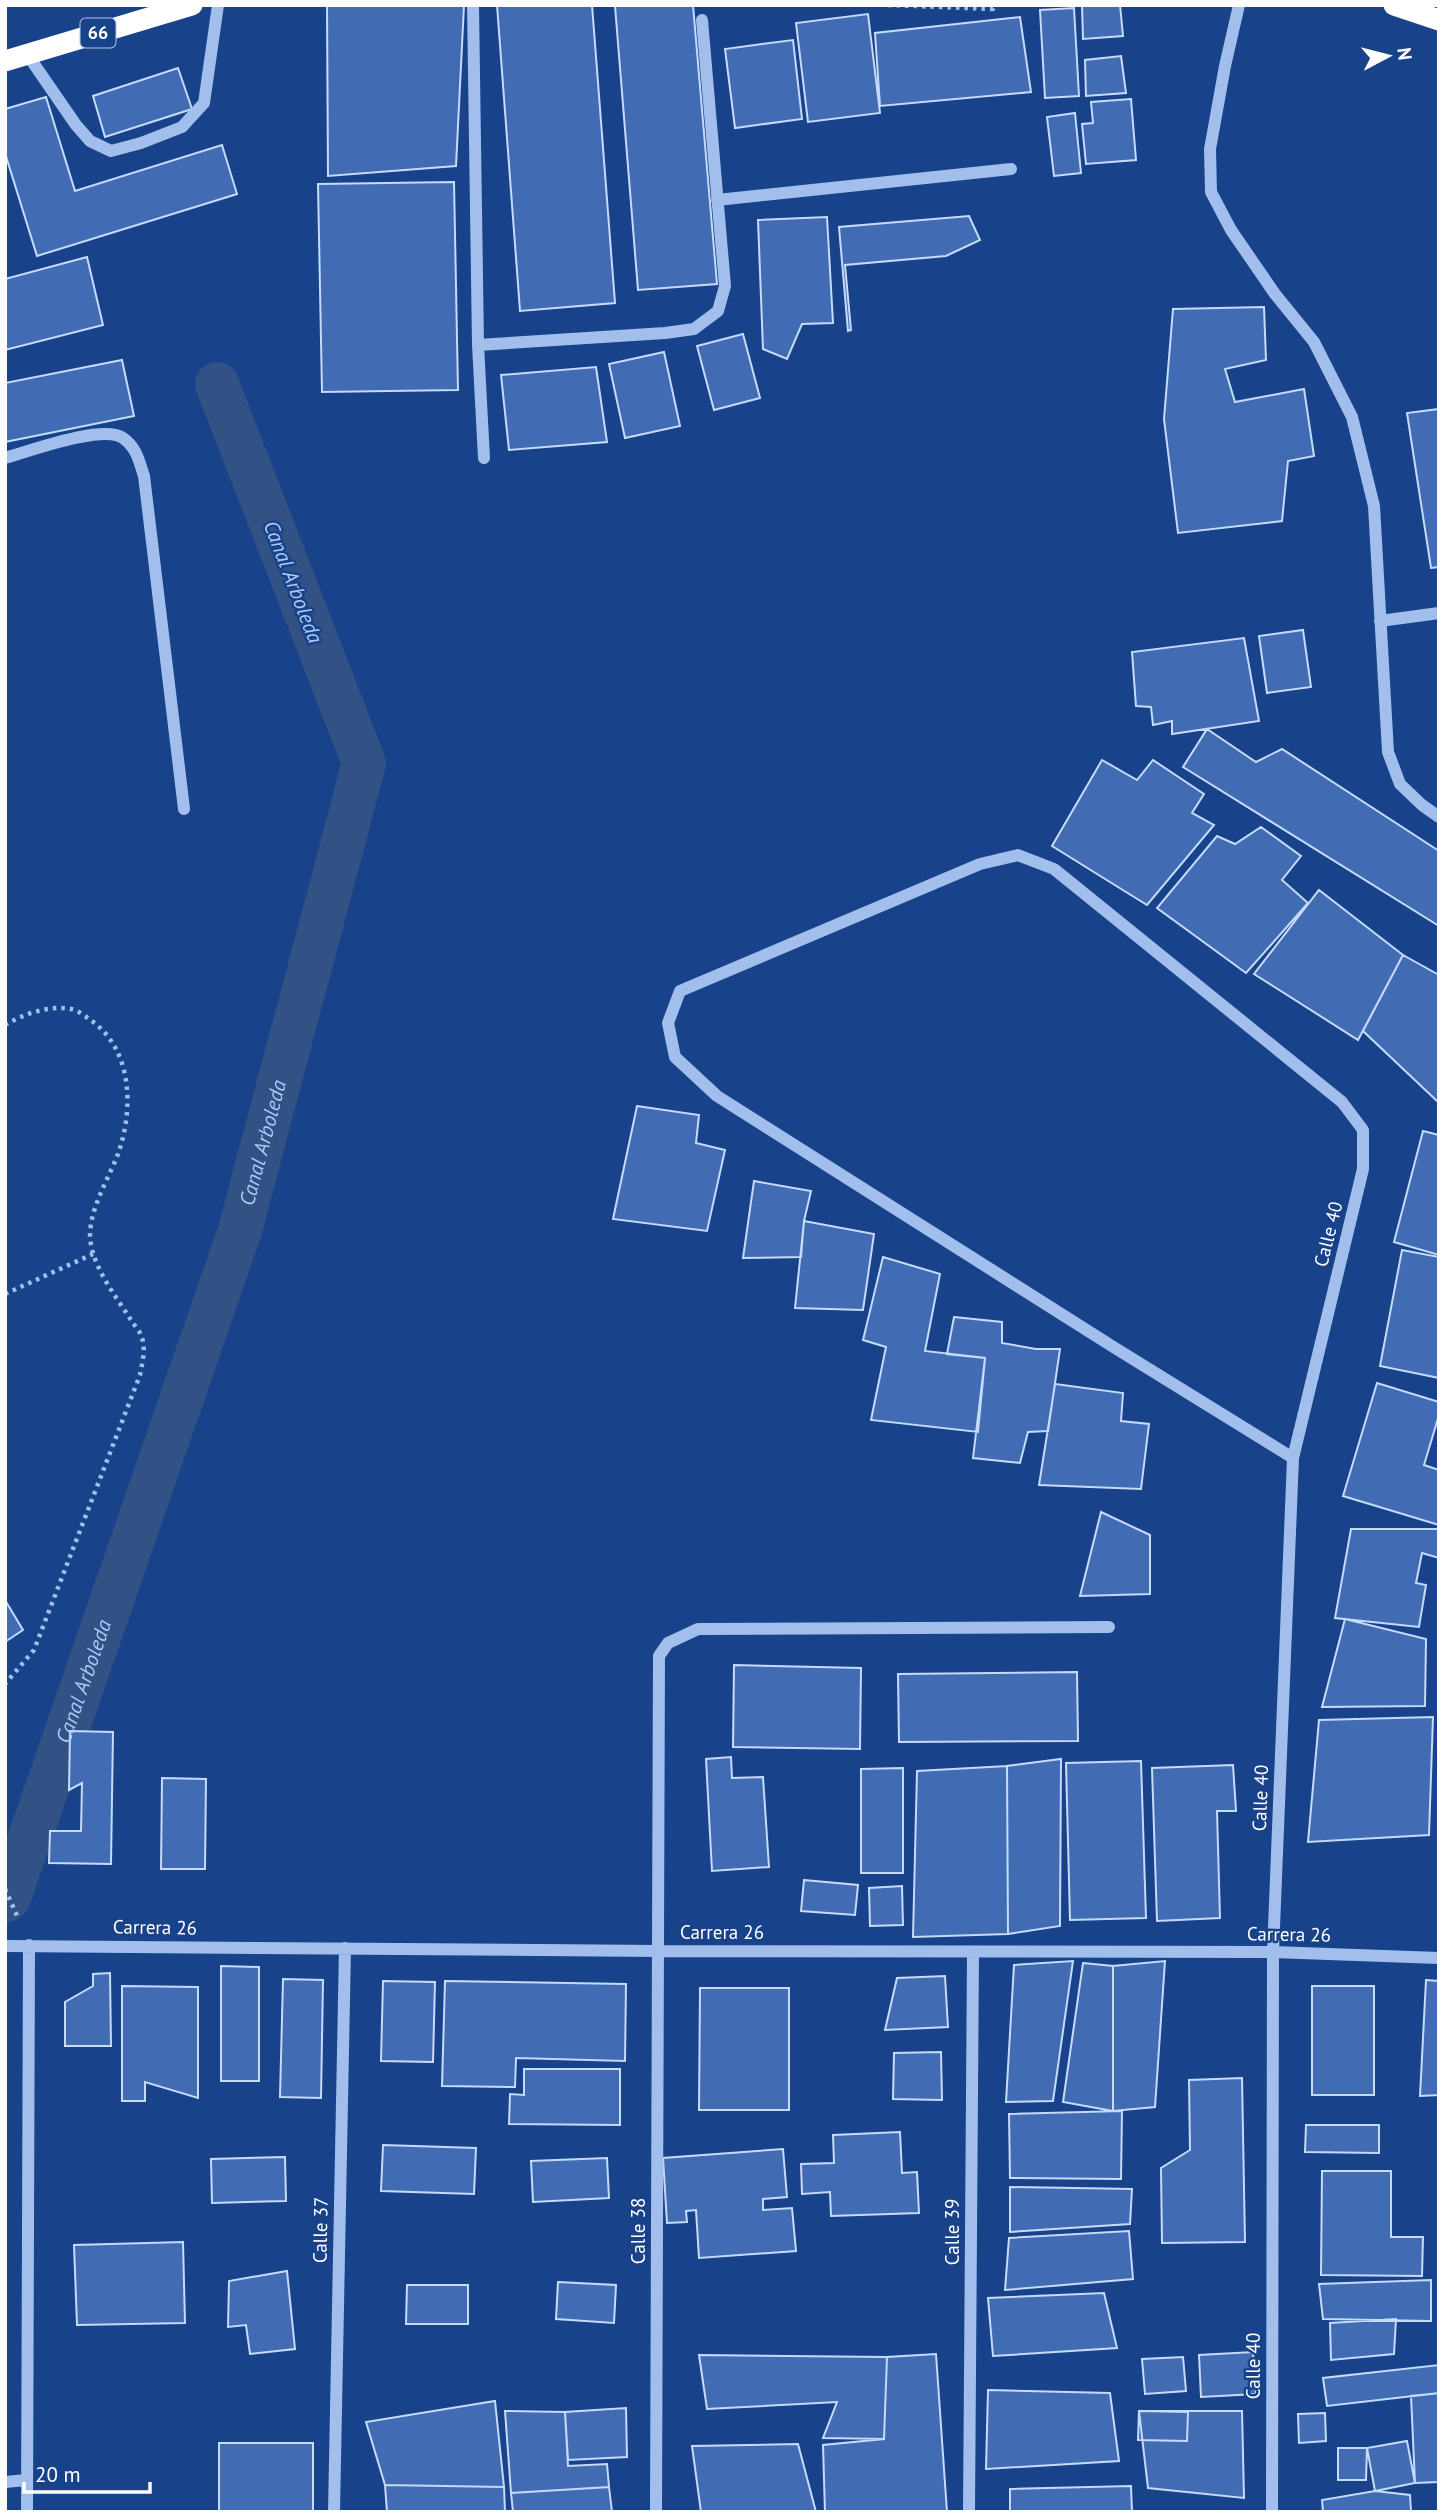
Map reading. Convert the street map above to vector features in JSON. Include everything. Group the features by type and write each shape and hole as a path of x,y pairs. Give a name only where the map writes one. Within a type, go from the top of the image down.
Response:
{"highway":[{"name":"66","path":"5,61 192,5"},
{"path":"1394,5 1439,20"}],"street":[{"path":"27,54 76,125 90,141 111,151 181,127 204,103 218,5"},
{"path":"473,5 478,345 484,458"},
{"path":"1239,5 1210,149 1211,192 1231,230 1275,294 1314,342 1352,416 1374,506 1388,752 1400,784 1439,817"},
{"path":"478,345 665,334 694,328 719,311 725,286 702,20"},
{"path":"718,200 1011,169"},
{"path":"5,458 79,438 112,433 121,437 137,453 144,476 184,809"},
{"path":"1380,621 1439,613"},
{"name":"Calle 40","path":"1272,2512 1273,1952 1293,1458 1363,1169 1363,1130 1342,1102 1054,869 1018,855 980,864 680,991 668,1023 675,1057 717,1096 1293,1458"},
{"name":"Calle 38","path":"656,2512 659,1656 668,1643 698,1629 1109,1627"},
{"path":"27,2512 29,1945"},
{"name":"Carrera 26","path":"5,1946 1273,1952 1439,1958"},
{"name":"Calle 37","path":"334,2512 345,1948"},
{"name":"Calle 39","path":"969,2512 973,1952"},
{"path":"7,2481 27,2480"}],"path":[{"path":"888,5 993,9 993,5"},
{"path":"5,1026 31,1013 50,1009 74,1009 98,1024 120,1053 129,1094 119,1151 93,1213 90,1235 93,1254 142,1338 140,1375 34,1650 5,1684"},
{"path":"5,1294 93,1254"}],"building":[{"path":"327,5 464,5 456,166 328,176"},
{"path":"497,5 592,5 615,303 520,311"},
{"path":"693,5 717,284 638,290 615,6"},
{"path":"1082,5 1120,5 1123,36 1083,39"},
{"path":"1074,8 1079,96 1045,98 1040,10"},
{"path":"868,14 880,113 808,122 796,23"},
{"path":"1020,17 1031,92 880,106 875,33"},
{"path":"793,40 802,119 735,128 725,49"},
{"path":"1121,56 1126,93 1086,96 1085,60"},
{"path":"178,68 192,109 105,137 93,96"},
{"path":"46,97 75,191 222,145 237,194 37,256 5,153 5,109"},
{"path":"1131,99 1136,160 1086,164 1082,124 1093,123 1091,102"},
{"path":"1075,113 1081,173 1054,176 1047,117"},
{"path":"454,182 458,390 322,392 318,184"},
{"path":"969,216 980,240 946,256 845,265 851,330 848,331 839,227"},
{"path":"827,217 833,323 802,324 787,359 763,349 758,220"},
{"path":"87,257 103,325 5,350 5,279"},
{"path":"1264,307 1266,360 1225,369 1235,402 1304,389 1314,456 1288,461 1282,521 1178,533 1164,419 1173,309"},
{"path":"743,334 760,398 714,410 697,346"},
{"path":"664,352 680,426 625,438 609,364"},
{"path":"122,360 134,416 5,442 5,383"},
{"path":"596,367 607,442 509,450 501,375"},
{"path":"1439,409 1439,567 1431,568 1407,413"},
{"path":"1303,630 1311,687 1267,693 1259,636"},
{"path":"1244,638 1259,721 1172,734 1172,721 1153,725 1151,707 1136,706 1132,652"},
{"path":"1207,729 1256,762 1282,749 1439,851 1439,926 1183,767"},
{"path":"1102,760 1137,780 1153,760 1204,794 1192,813 1214,825 1147,905 1052,846"},
{"path":"1261,827 1301,856 1282,880 1308,903 1246,973 1157,908 1217,836 1235,844"},
{"path":"1319,890 1403,955 1358,1040 1254,974"},
{"path":"1403,955 1439,975 1439,1103 1363,1031"},
{"path":"637,1106 699,1115 696,1143 725,1150 707,1231 613,1219"},
{"path":"1423,1131 1439,1135 1439,1255 1394,1242"},
{"path":"754,1181 811,1191 804,1221 801,1257 743,1258"},
{"path":"804,1221 874,1234 863,1310 795,1308"},
{"path":"1402,1250 1439,1257 1439,1378 1380,1366"},
{"path":"883,1257 940,1274 925,1351 985,1358 978,1432 871,1420 886,1347 863,1340"},
{"path":"954,1317 1002,1322 1002,1343 1036,1349 1060,1349 1048,1431 1028,1432 1020,1463 973,1458 985,1358 947,1354"},
{"path":"1377,1383 1439,1402 1439,1415 1424,1465 1439,1470 1439,1525 1343,1496"},
{"path":"1055,1384 1123,1393 1121,1421 1149,1424 1141,1489 1039,1485"},
{"path":"1101,1512 1150,1535 1150,1594 1080,1596"},
{"path":"1351,1529 1439,1529 1439,1558 1422,1553 1416,1583 1426,1585 1419,1627 1335,1618"},
{"path":"5,1600 23,1630 5,1642"},
{"path":"1345,1619 1426,1639 1425,1706 1322,1707"},
{"path":"734,1665 861,1668 860,1749 733,1747"},
{"path":"1077,1672 1078,1741 899,1742 898,1674"},
{"path":"1433,1717 1429,1835 1308,1842 1319,1720"},
{"path":"70,1731 113,1732 111,1864 49,1863 50,1831 81,1831 82,1783 69,1790"},
{"path":"731,1757 732,1778 763,1777 769,1867 712,1871 706,1759"},
{"path":"1061,1759 1060,1926 1008,1934 1007,1766"},
{"path":"1141,1761 1146,1918 1070,1920 1066,1763"},
{"path":"1233,1765 1236,1811 1217,1811 1220,1918 1157,1921 1152,1768"},
{"path":"1007,1766 1008,1934 913,1937 917,1771"},
{"path":"903,1768 903,1873 861,1873 861,1769"},
{"path":"162,1778 206,1779 205,1869 161,1869"},
{"path":"804,1880 858,1885 855,1915 801,1911"},
{"path":"902,1886 903,1925 870,1926 869,1888"},
{"path":"1073,1961 1053,2101 1006,2102 1014,1965"},
{"path":"1165,1961 1155,2107 1113,2111 1113,1966"},
{"path":"1083,1963 1113,1966 1113,2111 1063,2102"},
{"path":"221,1966 259,1967 259,2081 221,2081"},
{"path":"110,1973 111,2046 65,2046 65,2002 93,1986 93,1974"},
{"path":"945,1976 948,2027 885,2030 897,1978"},
{"path":"283,1979 323,1980 321,2098 280,2097"},
{"path":"1426,1980 1439,1981 1439,2095 1420,2096"},
{"path":"383,1981 435,1982 433,2062 381,2061"},
{"path":"445,1981 626,1984 625,2061 516,2058 515,2087 442,2086"},
{"path":"122,1986 198,1987 198,2098 145,2082 145,2101 122,2101"},
{"path":"1312,1986 1374,1986 1374,2095 1312,2095"},
{"path":"700,1988 789,1988 789,2110 699,2110"},
{"path":"941,2052 942,2100 893,2099 894,2053"},
{"path":"524,2069 620,2069 620,2125 509,2124 510,2094 524,2095"},
{"path":"1242,2078 1245,2242 1162,2243 1161,2168 1190,2150 1189,2080"},
{"path":"1122,2111 1121,2179 1010,2178 1009,2114"},
{"path":"1306,2125 1379,2125 1379,2153 1305,2152"},
{"path":"900,2132 902,2173 917,2172 919,2213 831,2216 830,2192 802,2194 801,2164 834,2163 833,2135"},
{"path":"383,2145 476,2148 474,2194 381,2191"},
{"path":"783,2149 787,2197 763,2199 763,2210 792,2208 796,2251 699,2258 696,2210 686,2211 687,2222 667,2223 663,2158"},
{"path":"285,2157 286,2201 212,2203 211,2159"},
{"path":"607,2158 609,2198 533,2202 531,2161"},
{"path":"1322,2171 1391,2171 1391,2237 1423,2237 1422,2276 1321,2275"},
{"path":"1010,2187 1132,2189 1130,2224 1010,2232"},
{"path":"1129,2231 1133,2279 1005,2290 1009,2238"},
{"path":"183,2242 185,2323 77,2325 74,2245"},
{"path":"287,2271 295,2349 250,2354 246,2325 228,2327 229,2281"},
{"path":"1431,2280 1431,2321 1323,2319 1319,2284"},
{"path":"558,2282 616,2285 614,2323 556,2319"},
{"path":"407,2285 468,2285 468,2324 406,2324"},
{"path":"1104,2293 1117,2348 993,2356 988,2298"},
{"path":"1396,2319 1394,2354 1331,2360 1330,2323"},
{"path":"1253,2352 1256,2394 1201,2397 1199,2355"},
{"path":"936,2354 947,2512 825,2512 823,2445 884,2439 887,2357"},
{"path":"699,2355 887,2357 884,2439 823,2438 837,2402 707,2409"},
{"path":"1183,2357 1186,2391 1145,2394 1142,2359"},
{"path":"1439,2365 1439,2393 1327,2406 1323,2378"},
{"path":"988,2390 1110,2393 1119,2461 986,2469"},
{"path":"1439,2393 1439,2482 1415,2483 1411,2396"},
{"path":"495,2401 504,2487 385,2485 366,2422"},
{"path":"626,2408 627,2457 568,2460 565,2412"},
{"path":"505,2411 565,2412 568,2466 607,2464 609,2487 511,2493"},
{"path":"1139,2411 1188,2412 1187,2441 1138,2440"},
{"path":"1139,2411 1242,2411 1244,2498 1148,2488"},
{"path":"1325,2413 1326,2441 1299,2443 1298,2414"},
{"path":"1407,2441 1415,2483 1375,2491 1367,2448"},
{"path":"219,2443 313,2443 313,2512 219,2512"},
{"path":"798,2444 816,2512 701,2512 692,2446"},
{"path":"1338,2448 1367,2448 1366,2480 1338,2480"},
{"path":"385,2485 504,2487 505,2512 387,2512"},
{"path":"1131,2486 1132,2512 1010,2512 1010,2489"},
{"path":"609,2487 612,2512 513,2512 511,2493"},
{"path":"1375,2491 1410,2495 1411,2512 1323,2512 1322,2500"}],"waterway":[{"name":"Canal Arboleda","path":"5,1901 9,1898 240,1230 364,763 217,384"}]}
